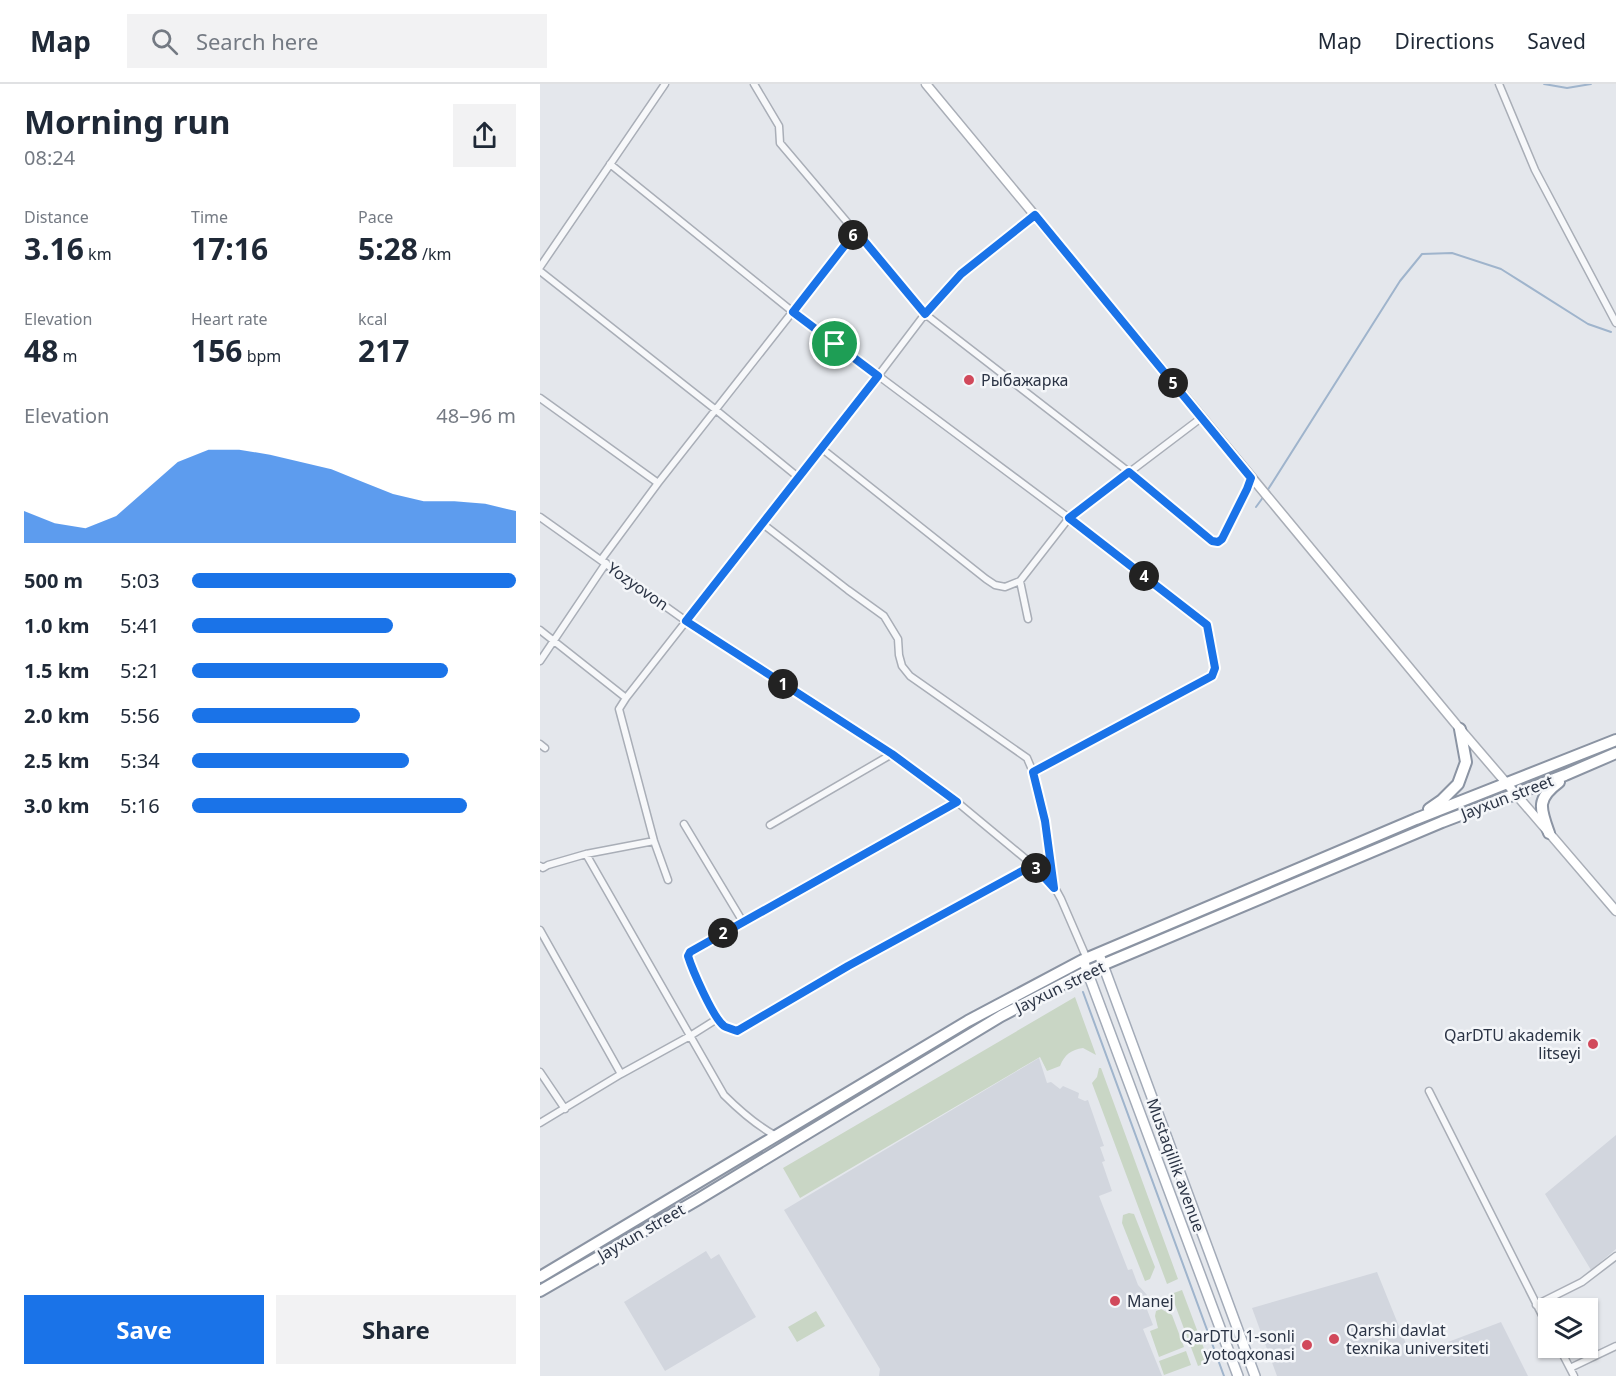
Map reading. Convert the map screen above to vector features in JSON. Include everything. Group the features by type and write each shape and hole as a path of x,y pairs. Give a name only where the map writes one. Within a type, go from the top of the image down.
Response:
{"highway":[{"path":"1416,819 1442,800 1458,784 1466,762 1460,729"},
{"name":"Jayxun street","path":"540,1291 697,1200 1099,954 1416,819 1616,740"},
{"name":"Jayxun street","path":"540,1277 968,1021 1086,963 1103,965 1432,826 1616,753"},
{"path":"1549,833 1542,815 1542,801 1548,790 1589,765"}],"main road":[{"path":"926,84 1460,729 1616,911"},
{"name":"Mustaqillik avenue","path":"1099,954 1255,1376"},
{"name":"Mustaqillik avenue","path":"1086,963 1238,1376"}],"street":[{"path":"665,84 540,269 798,477"},
{"path":"754,84 779,126 780,143 925,314 1129,472 1212,541 1218,542 1222,539 1251,478"},
{"path":"1499,84 1535,170 1616,323"},
{"path":"610,164 793,312 1069,518 1207,625 1215,668 1212,676 1033,772"},
{"path":"668,880 654,841 619,709 925,314 961,274 1035,215"},
{"path":"540,661 658,483 856,231"},
{"path":"540,398 658,483"},
{"path":"820,448 994,585 1005,586 1020,581 1069,518 1201,418"},
{"name":"Yozyovon","path":"540,517 686,621 892,754 957,802 1033,865 1054,888"},
{"path":"763,524 884,616 898,639 902,666 909,676 1027,758 1033,772 1045,821 1054,888 1061,899 1086,963"},
{"path":"1020,581 1028,619"},
{"path":"540,630 626,698"},
{"path":"770,825 892,754"},
{"path":"957,802 690,952 688,956 691,966 717,1019 724,1027 737,1031 848,966 1033,865"},
{"path":"684,824 743,922"},
{"path":"542,867 586,854 654,841"},
{"path":"586,854 724,1095 747,1116 776,1136"},
{"path":"540,930 621,1074"},
{"path":"540,1123 717,1019"},
{"path":"540,1072 565,1109"},
{"path":"1429,1091 1538,1309"},
{"path":"1536,1305 1582,1282 1616,1256"},
{"path":"1570,1368 1616,1346"},
{"path":"1565,1358 1574,1376"}],"shaded area":[{"path":"1039,1058 1047,1083 1051,1082 1060,1089 1063,1086 1079,1093 1078,1098 1088,1100 1104,1146 1100,1147 1105,1161 1102,1162 1112,1191 1099,1196 1128,1270 1132,1269 1138,1285 1147,1295 1146,1307 1153,1325 1143,1329 1162,1376 879,1376 880,1369 784,1210"},
{"path":"1616,1135 1616,1249 1591,1270 1545,1194"},
{"path":"706,1251 711,1259 719,1254 756,1317 665,1371 624,1302"},
{"name":"Qarshi davlat texnika universiteti","path":"1377,1272 1411,1356 1501,1322 1528,1376 1277,1376 1252,1308"}],"green space":[{"path":"1075,997 1096,1055 1083,1048 1075,1050 1064,1058 1060,1066 1047,1071 1040,1057 800,1198 783,1168"},
{"path":"1099,1068 1101,1068 1178,1279 1167,1284 1092,1083 1097,1077"},
{"path":"1134,1214 1155,1267 1150,1279 1145,1281 1122,1223 1123,1215"},
{"path":"1182,1290 1209,1362 1198,1366 1171,1294"},
{"path":"1161,1309 1172,1315 1184,1347 1159,1357 1150,1331 1158,1328 1155,1316 1156,1311"},
{"path":"816,1311 825,1326 797,1342 788,1327"},
{"path":"1186,1351 1191,1365 1164,1375 1159,1361"}],"waterway":[{"path":"1544,84 1567,88 1591,84"},
{"path":"1267,491 1400,281 1422,254 1452,253 1501,269 1588,324 1611,332"},
{"path":"1256,507 1264,496"},
{"path":"1083,992 1224,1376"}],"place":[{"name":"Рыбажарка","path":"969,380"},
{"name":"QarDTU akademik litseyi","path":"1593,1044"},
{"name":"Manej","path":"1115,1301"},
{"name":"Qarshi davlat texnika universiteti","path":"1334,1339"},
{"name":"QarDTU 1-sonli yotoqxonasi","path":"1307,1345"}],"route":[{"path":"1035,215 1251,478 1222,539 1218,542 1212,541 1129,472 1069,518 1207,625 1215,668 1212,676 1033,772 1045,821 1054,888 1033,865 848,966 737,1031 724,1027 717,1019 691,966 688,956 690,952 957,802 892,754 686,621 878,376 835,344 793,312 856,231 925,314 961,274 1035,215"}]}
